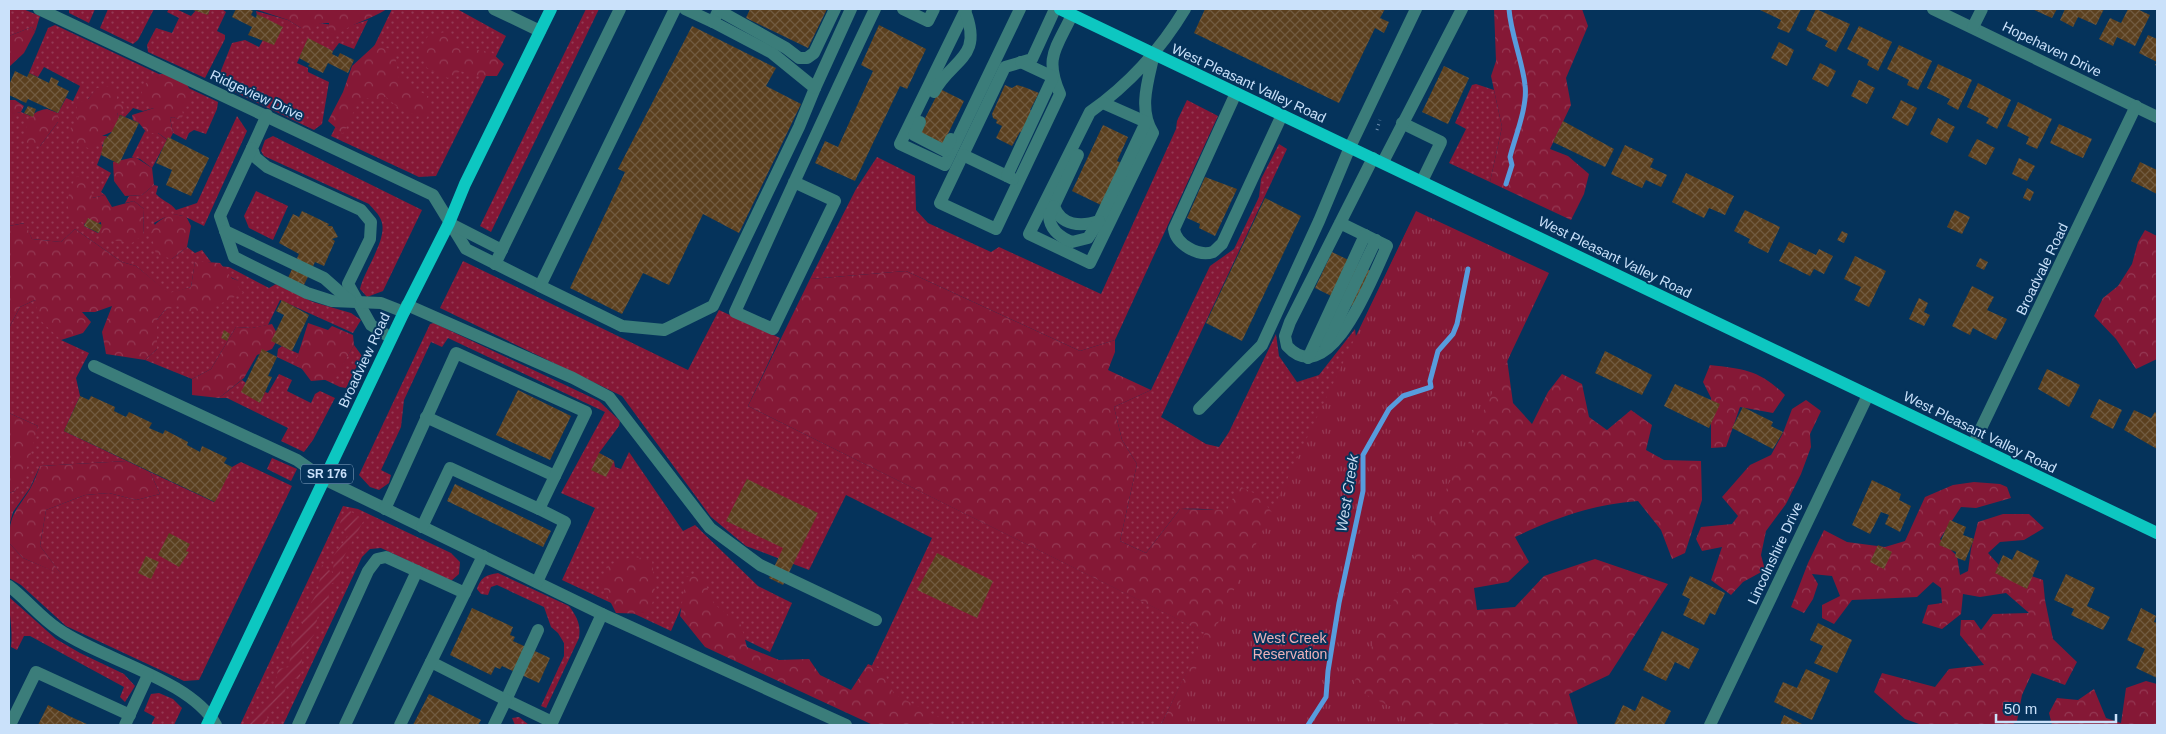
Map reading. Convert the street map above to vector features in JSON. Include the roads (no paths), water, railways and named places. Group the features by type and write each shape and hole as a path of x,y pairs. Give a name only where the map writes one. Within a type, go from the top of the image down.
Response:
{"main road":[{"name":"Broadview Road","path":"211,722 391,338 449,223 465,184 551,9"},
{"name":"West Pleasant Valley Road","path":"1060,9 2157,533"}],"street":[{"name":"Ridgeview Drive","path":"39,9 433,194 466,249 495,264 622,326 664,330 713,306 799,126 851,9"},
{"path":"494,9 540,32"},
{"path":"495,264 620,9"},
{"path":"540,286 675,9"},
{"path":"685,9 717,14 786,48 799,58 807,58 814,54 835,9"},
{"path":"794,182 835,201 773,329 734,312 794,182 876,9"},
{"path":"903,9 928,21 934,9"},
{"path":"966,10 900,144 945,165 1020,9"},
{"path":"1055,9 1032,59 1005,67 940,203 996,229 1060,94 1053,77 1051,61 1072,15"},
{"path":"1154,54 1144,109 1146,122 1153,133 1090,263 1030,234 1090,112 1103,103 1154,54 1185,9"},
{"path":"1199,409 1262,345 1319,221 1350,147 1416,9"},
{"path":"1340,223 1388,246 1347,329 1323,352 1308,358 1292,352 1286,346 1285,336 1290,322 1340,223 1402,123 1462,9"},
{"name":"Hopehaven Drive","path":"1933,9 1974,27 2157,117"},
{"path":"1974,27 1982,9"},
{"path":"966,10 972,28 971,40 961,62 940,80 914,135 945,150 968,104 987,77"},
{"path":"717,14 772,53 815,88"},
{"path":"1021,62 1053,77"},
{"path":"1006,176 1053,77"},
{"path":"1236,93 1174,229 1175,235 1180,242 1192,250 1205,253 1214,251 1222,244 1282,115"},
{"path":"1103,103 1146,122"},
{"name":"Broadvale Road","path":"1973,445 2136,106"},
{"path":"1090,112 1081,148 1050,216 1053,228 1058,235 1072,242 1088,238 1099,221 1146,122"},
{"path":"267,115 220,216 234,257 307,293 345,301 381,303 405,309 573,378 609,397 710,528 760,565 876,620"},
{"path":"1402,123 1441,142 1422,181"},
{"path":"252,148 254,157 267,167 361,210 371,222 370,239 348,284 345,301"},
{"path":"963,155 1019,182"},
{"path":"1054,206 1057,214 1068,223 1090,224 1099,221"},
{"path":"449,223 502,250"},
{"path":"1308,358 1370,238"},
{"path":"229,240 324,278 370,325 391,338"},
{"path":"385,509 456,353 586,412 539,509"},
{"path":"94,366 297,460 324,479 602,614 846,725"},
{"name":"Lincolnshire Drive","path":"1710,725 1868,395"},
{"path":"426,417 556,473"},
{"path":"422,527 450,468 539,509 565,522 537,582"},
{"path":"400,725 483,556"},
{"path":"298,725 372,564 386,557 465,593"},
{"path":"344,725 417,571"},
{"path":"9,586 56,628 92,650 189,696 211,722"},
{"path":"431,662 551,724 602,614"},
{"path":"494,725 538,630"},
{"path":"10,725 36,672 127,720 148,675"}],"waterway":[{"name":"West Creek","path":"1506,184 1512,165 1510,157 1525,102 1524,75 1509,9"},
{"name":"West Creek","path":"1308,725 1326,697 1328,671 1339,603 1363,491 1363,455 1389,409 1403,396 1431,387 1430,381 1438,351 1453,334 1457,324 1468,269"}],"park label":[{"name":"West Creek Reservation","path":"1290,646"}]}
